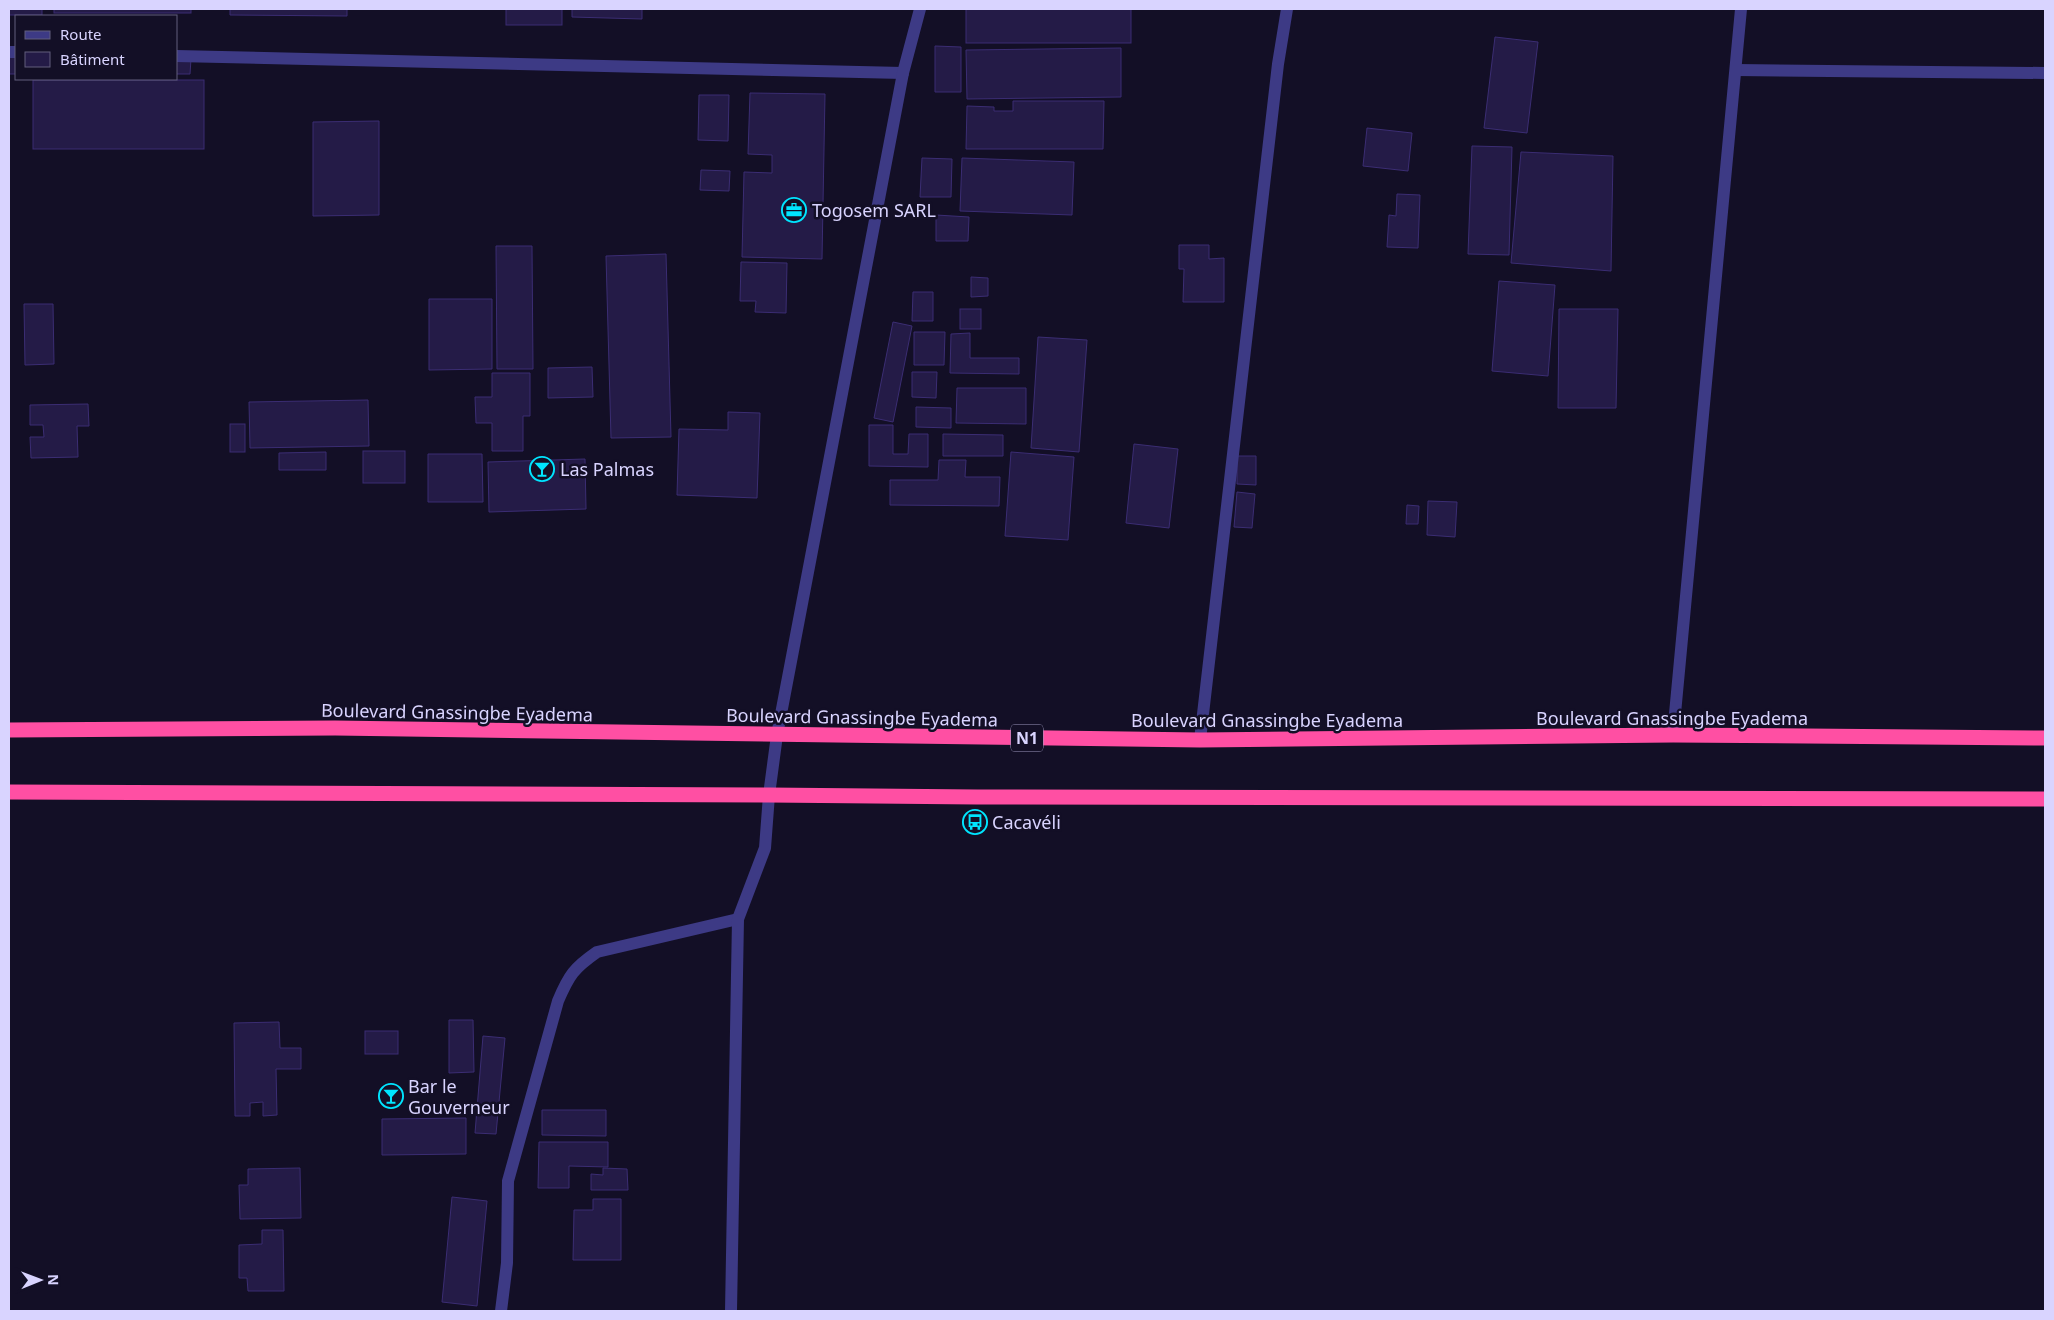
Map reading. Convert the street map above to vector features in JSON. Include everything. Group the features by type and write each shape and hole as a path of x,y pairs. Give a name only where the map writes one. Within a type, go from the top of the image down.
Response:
{"highway":[{"name":"Boulevard Gnassingbe Eyadema","path":"9,730 335,728 1200,740 1673,735 2045,738"},
{"path":"9,792 977,797 2045,799"}],"street":[{"path":"731,1311 738,920 765,848 769,795 777,735 903,73 920,9"},
{"path":"1200,740 1278,64 1287,9"},
{"path":"1673,735 1741,9"},
{"path":"178,56 903,73"},
{"path":"1736,70 2045,73"},
{"path":"501,1311 507,1263 508,1181 558,1001 568,978 580,964 597,952 738,920"}],"building":[{"path":"9,9 42,9 42,15 9,15"},
{"path":"54,9 191,9 191,13 54,13"},
{"path":"230,9 347,9 347,16 230,15"},
{"path":"506,9 562,9 562,25 506,25"},
{"path":"572,9 642,9 642,19 572,17"},
{"path":"966,9 1131,9 1131,43 966,43"},
{"path":"1495,37 1538,42 1527,133 1484,128"},
{"path":"935,46 961,47 961,92 935,92"},
{"path":"1121,48 1121,97 967,99 966,50"},
{"path":"15,55 15,74 9,74 9,56"},
{"path":"178,59 191,59 190,74 178,74"},
{"path":"33,80 204,80 204,149 33,149"},
{"path":"750,93 825,94 822,259 742,257 744,172 772,173 772,155 748,154"},
{"path":"699,95 729,95 728,141 698,140"},
{"path":"1013,101 1104,101 1103,149 966,149 967,106 994,107 994,111 1013,111"},
{"path":"379,121 379,215 313,216 313,122"},
{"path":"1367,128 1412,133 1408,171 1363,166"},
{"path":"1472,146 1512,147 1509,255 1468,254"},
{"path":"1521,152 1613,156 1611,271 1511,263"},
{"path":"922,158 952,159 951,197 920,197"},
{"path":"962,158 1074,162 1072,215 960,211"},
{"path":"701,170 730,171 729,191 700,190"},
{"path":"1397,194 1420,195 1418,248 1387,247 1389,215 1396,216"},
{"path":"936,215 969,217 968,241 936,241"},
{"path":"1179,245 1209,245 1209,259 1224,258 1224,302 1183,302 1184,269 1179,269"},
{"path":"496,246 532,246 533,369 497,369"},
{"path":"666,254 671,437 611,438 606,256"},
{"path":"741,262 787,263 786,313 755,312 756,301 740,301"},
{"path":"971,277 988,278 988,296 971,297"},
{"path":"1499,281 1555,285 1548,376 1492,371"},
{"path":"913,292 933,292 933,321 912,321"},
{"path":"429,299 492,299 492,369 429,370"},
{"path":"24,304 53,304 54,364 25,365"},
{"path":"960,309 981,309 981,329 960,329"},
{"path":"1559,309 1618,309 1616,408 1558,408"},
{"path":"893,322 912,326 893,422 874,418"},
{"path":"914,332 945,332 944,365 914,365"},
{"path":"970,333 970,358 1019,358 1019,374 950,373 951,334"},
{"path":"1038,337 1087,340 1079,452 1031,448"},
{"path":"592,367 593,397 548,398 548,368"},
{"path":"912,372 937,372 936,398 912,397"},
{"path":"492,373 530,373 530,416 523,416 523,451 492,451 492,423 476,423 475,397 492,397"},
{"path":"957,388 1026,388 1026,424 956,423"},
{"path":"368,400 369,446 250,448 249,402"},
{"path":"88,404 89,426 77,426 78,457 31,458 30,437 44,437 43,425 30,425 30,405"},
{"path":"916,407 951,408 951,428 916,427"},
{"path":"728,412 760,413 757,498 677,495 679,429 728,430"},
{"path":"230,424 245,424 245,452 230,452"},
{"path":"869,425 893,425 893,454 908,454 909,434 928,434 928,467 869,466"},
{"path":"943,434 1003,435 1003,456 943,456"},
{"path":"1134,444 1178,449 1169,528 1126,523"},
{"path":"363,451 405,451 405,483 363,483"},
{"path":"326,452 326,470 279,470 279,453"},
{"path":"1011,452 1074,457 1068,540 1005,536"},
{"path":"428,454 482,454 483,502 428,502"},
{"path":"1237,456 1256,456 1256,485 1237,484"},
{"path":"585,459 586,509 489,512 488,462"},
{"path":"939,460 966,460 965,477 1000,477 999,506 890,505 890,480 938,480"},
{"path":"1237,492 1255,494 1252,528 1234,527"},
{"path":"1428,501 1457,502 1455,537 1427,535"},
{"path":"1407,505 1419,506 1418,524 1406,524"},
{"path":"449,1020 473,1020 474,1072 449,1073"},
{"path":"279,1022 280,1048 301,1048 301,1069 276,1069 277,1115 263,1116 263,1102 250,1103 250,1116 235,1116 234,1023"},
{"path":"365,1031 398,1031 398,1054 365,1054"},
{"path":"483,1036 505,1038 496,1134 475,1133"},
{"path":"542,1110 606,1110 606,1136 542,1135"},
{"path":"466,1118 466,1154 382,1155 382,1119"},
{"path":"539,1142 608,1142 608,1167 569,1166 569,1188 538,1188"},
{"path":"300,1168 301,1218 240,1219 239,1185 248,1185 248,1169"},
{"path":"603,1168 627,1169 628,1190 591,1190 591,1174 603,1175"},
{"path":"452,1197 487,1201 477,1306 442,1302"},
{"path":"593,1199 621,1199 621,1260 573,1260 574,1210 593,1210"},
{"path":"262,1230 283,1230 284,1291 248,1291 247,1278 239,1278 239,1245 262,1244"}],"place":[{"name":"Togosem SARL","path":"794,210"},
{"name":"Las Palmas","path":"542,469"},
{"name":"Cacavéli","path":"975,822"},
{"name":"Bar le Gouverneur","path":"391,1096"}]}
